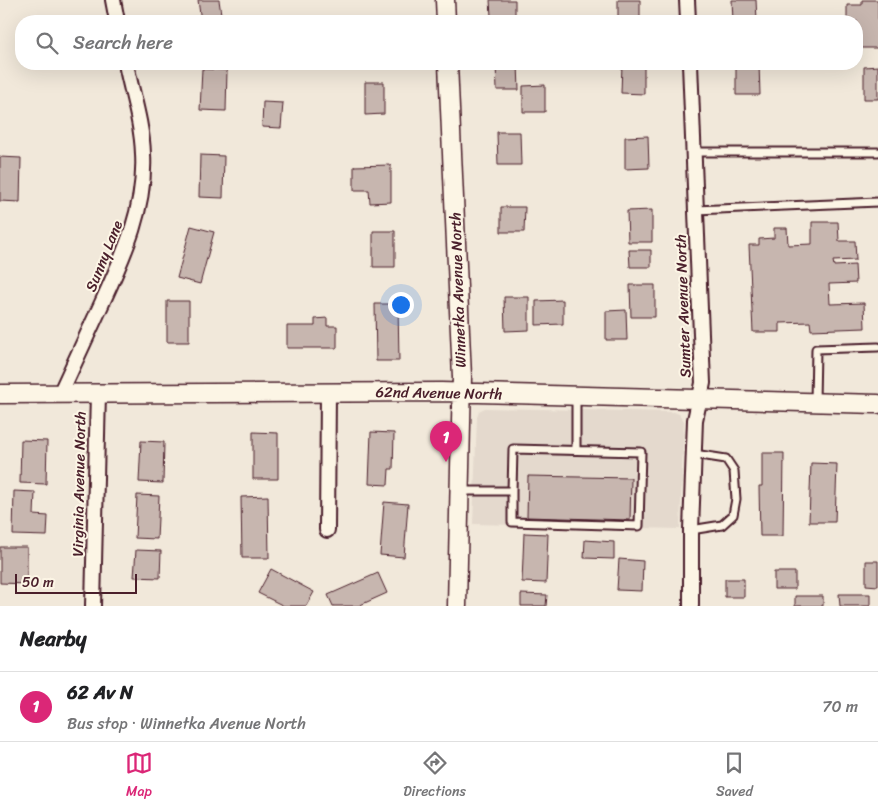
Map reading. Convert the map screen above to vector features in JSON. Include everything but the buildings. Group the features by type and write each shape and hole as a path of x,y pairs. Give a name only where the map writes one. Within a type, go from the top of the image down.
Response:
{"street":[{"path":"113,0 116,15"},
{"path":"445,0 446,15"},
{"path":"687,0 688,15"},
{"name":"Sunny Lane","path":"60,394 126,249 140,202 144,155 142,137 127,70"},
{"name":"Winnetka Avenue North","path":"448,70 462,392 457,606"},
{"name":"Sumter Avenue North","path":"690,70 703,383 695,420 691,530 691,606"},
{"path":"327,530 328,392"},
{"name":"62nd Avenue North","path":"0,394 462,392 878,404"},
{"name":"Virginia Avenue North","path":"93,606 98,393"}],"lane":[{"path":"693,152 878,152"},
{"path":"695,210 878,202"},
{"path":"815,402 816,350 878,347"},
{"path":"576,396 576,450"},
{"path":"513,449 641,452 639,526 512,522 512,491 513,449"},
{"path":"691,530 722,526 734,515 736,499 734,471 726,459 694,454"},
{"path":"460,491 512,491"}],"shaded area":[{"path":"485,408 674,412 679,414 684,421 680,529 473,524 477,417 479,411"}],"place":[{"name":"62 Av N","path":"446,462"}]}
